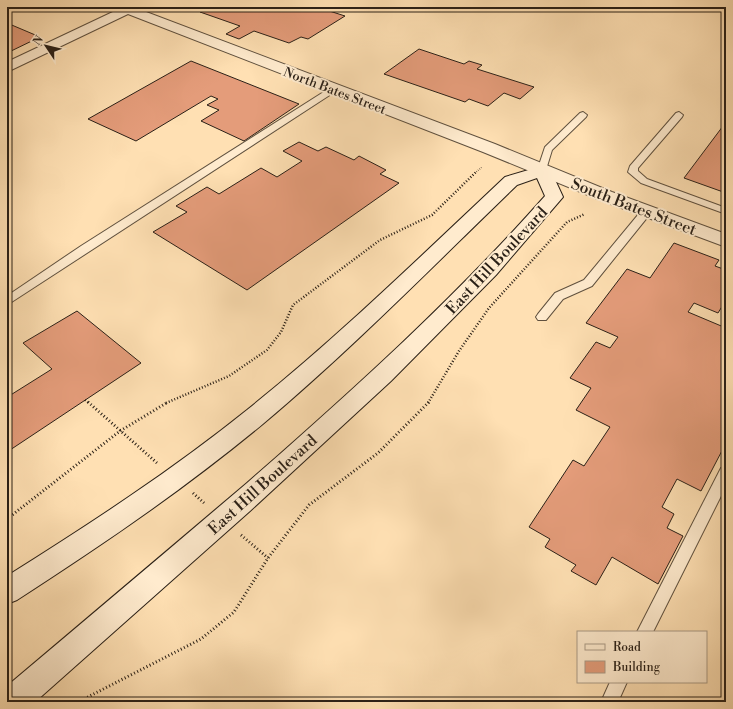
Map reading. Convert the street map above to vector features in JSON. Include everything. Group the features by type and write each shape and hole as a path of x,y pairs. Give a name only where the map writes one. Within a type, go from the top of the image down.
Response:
{"street":[{"path":"7,68 124,8"},
{"name":"North Bates Street","path":"124,8 333,90 489,148 542,170"},
{"path":"7,591 116,518 216,447 335,347 511,181 542,170"},
{"name":"South Bates Street","path":"542,170 646,212 726,241"},
{"name":"East Hill Boulevard","path":"12,702 164,572 355,403 432,328 520,238 554,197 542,170"}],"lane":[{"path":"7,301 85,248 333,90"},
{"path":"542,170 548,149 583,115"},
{"path":"679,115 633,168 632,172 644,181 726,211"},
{"path":"542,317 559,296 588,283 646,212"},
{"path":"646,631 726,472"},
{"path":"609,702 618,683"}],"path":[{"path":"7,518 120,430 160,406 229,376 267,350 280,332 293,305 380,240 432,215 482,167"},
{"path":"78,702 201,639 234,612 268,558 309,505 378,453 427,405 459,351 489,308 567,222 585,214"}],"building":[{"path":"210,7 317,7 345,16 308,39 301,37 289,43 254,31 239,39 226,34 240,26 200,12"},
{"path":"7,23 40,37 7,53"},
{"path":"419,49 464,64 469,61 482,65 477,69 534,87 520,99 504,93 488,106 469,99 465,102 384,74"},
{"path":"191,61 299,104 244,141 201,121 219,110 207,105 218,99 211,96 136,141 88,119"},
{"path":"723,126 726,127 726,193 684,178"},
{"path":"299,142 318,151 326,147 354,160 359,156 386,170 380,174 399,183 247,290 153,232 187,212 176,206 207,187 219,194 261,168 277,177 302,161 283,151"},
{"path":"674,243 719,260 715,266 726,270 726,300 718,313 694,303 688,312 726,328 726,443 701,491 677,479 662,507 674,514 667,528 683,536 658,584 612,557 596,585 571,571 576,565 545,547 550,539 529,527 573,460 584,466 610,427 576,410 591,388 570,378 596,342 610,348 618,337 586,323 627,269 650,278"},
{"path":"77,311 141,363 7,452 7,394 9,396 52,369 23,343"}]}
